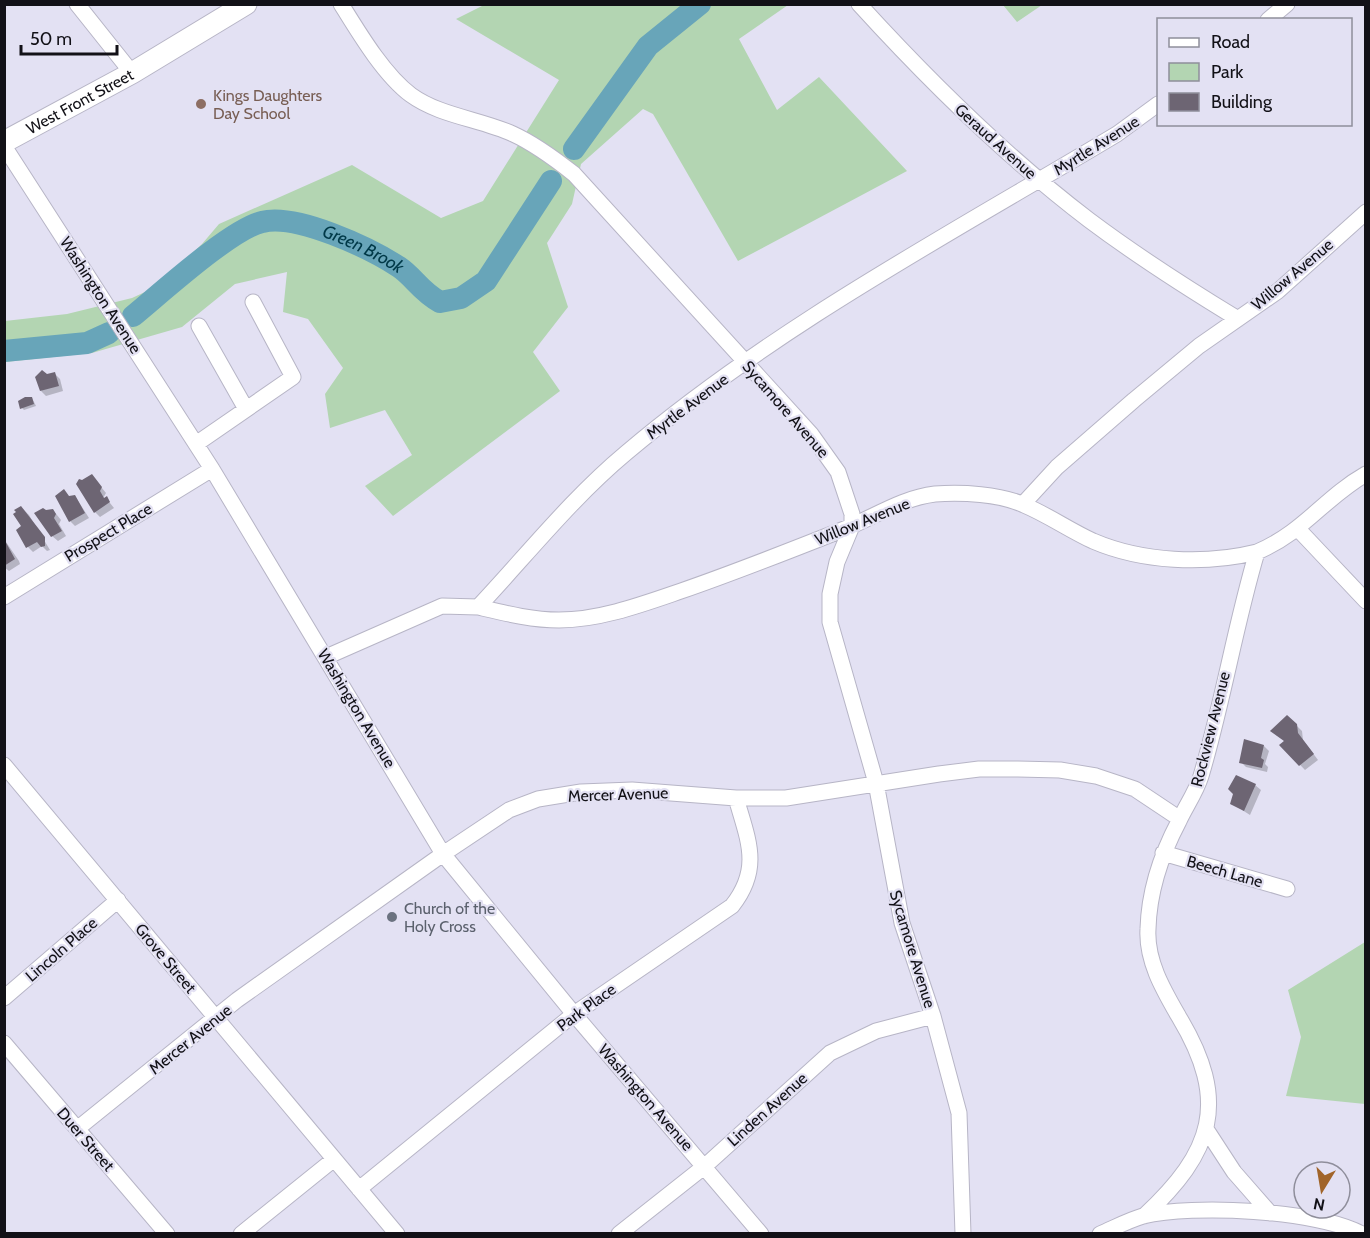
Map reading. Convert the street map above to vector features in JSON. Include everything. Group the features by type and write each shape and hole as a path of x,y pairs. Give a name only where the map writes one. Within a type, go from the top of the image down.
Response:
{"street":[{"path":"77,4 132,73"},
{"name":"West Front Street","path":"4,144 132,73 246,4"},
{"name":"Sycamore Avenue","path":"341,4 397,82 409,94 424,103 513,133 552,157 574,174 827,454 838,472 852,514 852,526 837,562 830,594 830,622 876,783 897,907 933,1016 959,1113 963,1233"},
{"name":"Geraud Avenue","path":"859,4 985,134 1040,180 1150,264 1238,319"},
{"path":"1270,18 1287,4"},
{"name":"Myrtle Avenue","path":"478,607 624,454 695,397 847,292 1117,134 1157,105"},
{"name":"Washington Avenue","path":"4,144 212,469 443,854 574,1014 761,1233"},
{"name":"Willow Avenue","path":"478,607 558,620 590,617 650,602 712,580 852,526 883,509 934,494 971,495 1023,504 1057,467 1125,407 1199,346 1278,291 1365,212"},
{"path":"196,444 293,377 253,302"},
{"path":"200,326 246,409"},
{"name":"Prospect Place","path":"4,597 212,469"},
{"path":"1023,504 1093,540 1122,551 1158,558 1232,558 1257,552 1298,530 1349,484 1365,474"},
{"path":"1298,530 1365,602"},
{"name":"Rockview Avenue","path":"1144,1216 1167,1194 1187,1168 1198,1151 1206,1129 1209,1104 1204,1070 1190,1035 1160,980 1150,951 1147,932 1149,912 1163,853 1200,777 1238,615 1257,552"},
{"path":"326,657 442,606 478,607"},
{"name":"Grove Street","path":"4,765 358,1190 397,1233"},
{"name":"Mercer Avenue","path":"77,1129 216,1018 443,854 509,810 538,799 580,792 632,790 736,798 786,798 979,769 1060,770 1096,776 1135,789 1180,819"},
{"name":"Park Place","path":"358,1190 574,1014 732,906 751,870 751,849 736,798"},
{"name":"Beech Lane","path":"1163,853 1287,889"},
{"name":"Lincoln Place","path":"4,998 118,900"},
{"name":"Linden Avenue","path":"618,1233 705,1166 830,1053 876,1032 933,1016"},
{"name":"Duer Street","path":"4,1043 167,1233"},
{"path":"1206,1129 1233,1172 1270,1213"},
{"path":"241,1233 333,1160"},
{"name":"Rockview Avenue","path":"1100,1233 1144,1216 1199,1212 1270,1213 1332,1222 1362,1233"}],"green space":[{"path":"484,5 788,5 739,39 777,110 819,77 907,171 738,261 653,114 643,109 581,164 572,204 547,243 568,307 533,352 560,391 393,516 365,486 412,455 385,410 330,428 325,394 343,368 308,319 283,312 287,272 235,284 182,327 92,353 5,362 5,321 67,314 132,298 158,286 202,244 219,224 352,165 441,218 483,201 559,80 456,19"},
{"path":"1003,5 1042,5 1017,22"},
{"path":"1365,942 1365,1104 1286,1096 1301,1037 1288,990"}],"building":[{"path":"42,370 47,374 55,372 59,386 40,391 35,377"},
{"path":"25,397 32,397 34,404 20,409 18,401"},
{"path":"92,474 102,487 100,491 104,498 107,496 110,502 94,513 76,484 79,479 82,480"},
{"path":"64,489 69,496 75,495 85,513 69,522 55,496"},
{"path":"21,506 45,537 45,546 41,547 37,542 26,548 16,530 21,526 13,514 16,512 14,510"},
{"path":"43,508 53,509 56,514 54,518 62,531 51,537 34,513"},
{"path":"4,539 15,559 4,566"},
{"path":"1287,715 1297,724 1298,733 1314,754 1299,766 1279,745 1284,741 1270,731"},
{"path":"1244,739 1264,745 1261,758 1264,760 1262,768 1239,763"},
{"path":"1236,775 1256,784 1244,811 1230,804 1233,794 1228,789"}],"waterway":[{"name":"Green Brook","path":"574,149 648,46 700,4"},
{"name":"Green Brook","path":"133,316 196,263 233,237 262,222 276,221 313,227 352,242 399,267 440,302 461,298 486,281 551,181"},
{"name":"Green Brook","path":"4,351 87,343 109,333"}],"place":[{"name":"Kings Daughters Day School","path":"201,104"},
{"name":"Church of the Holy Cross","path":"392,917"}]}
